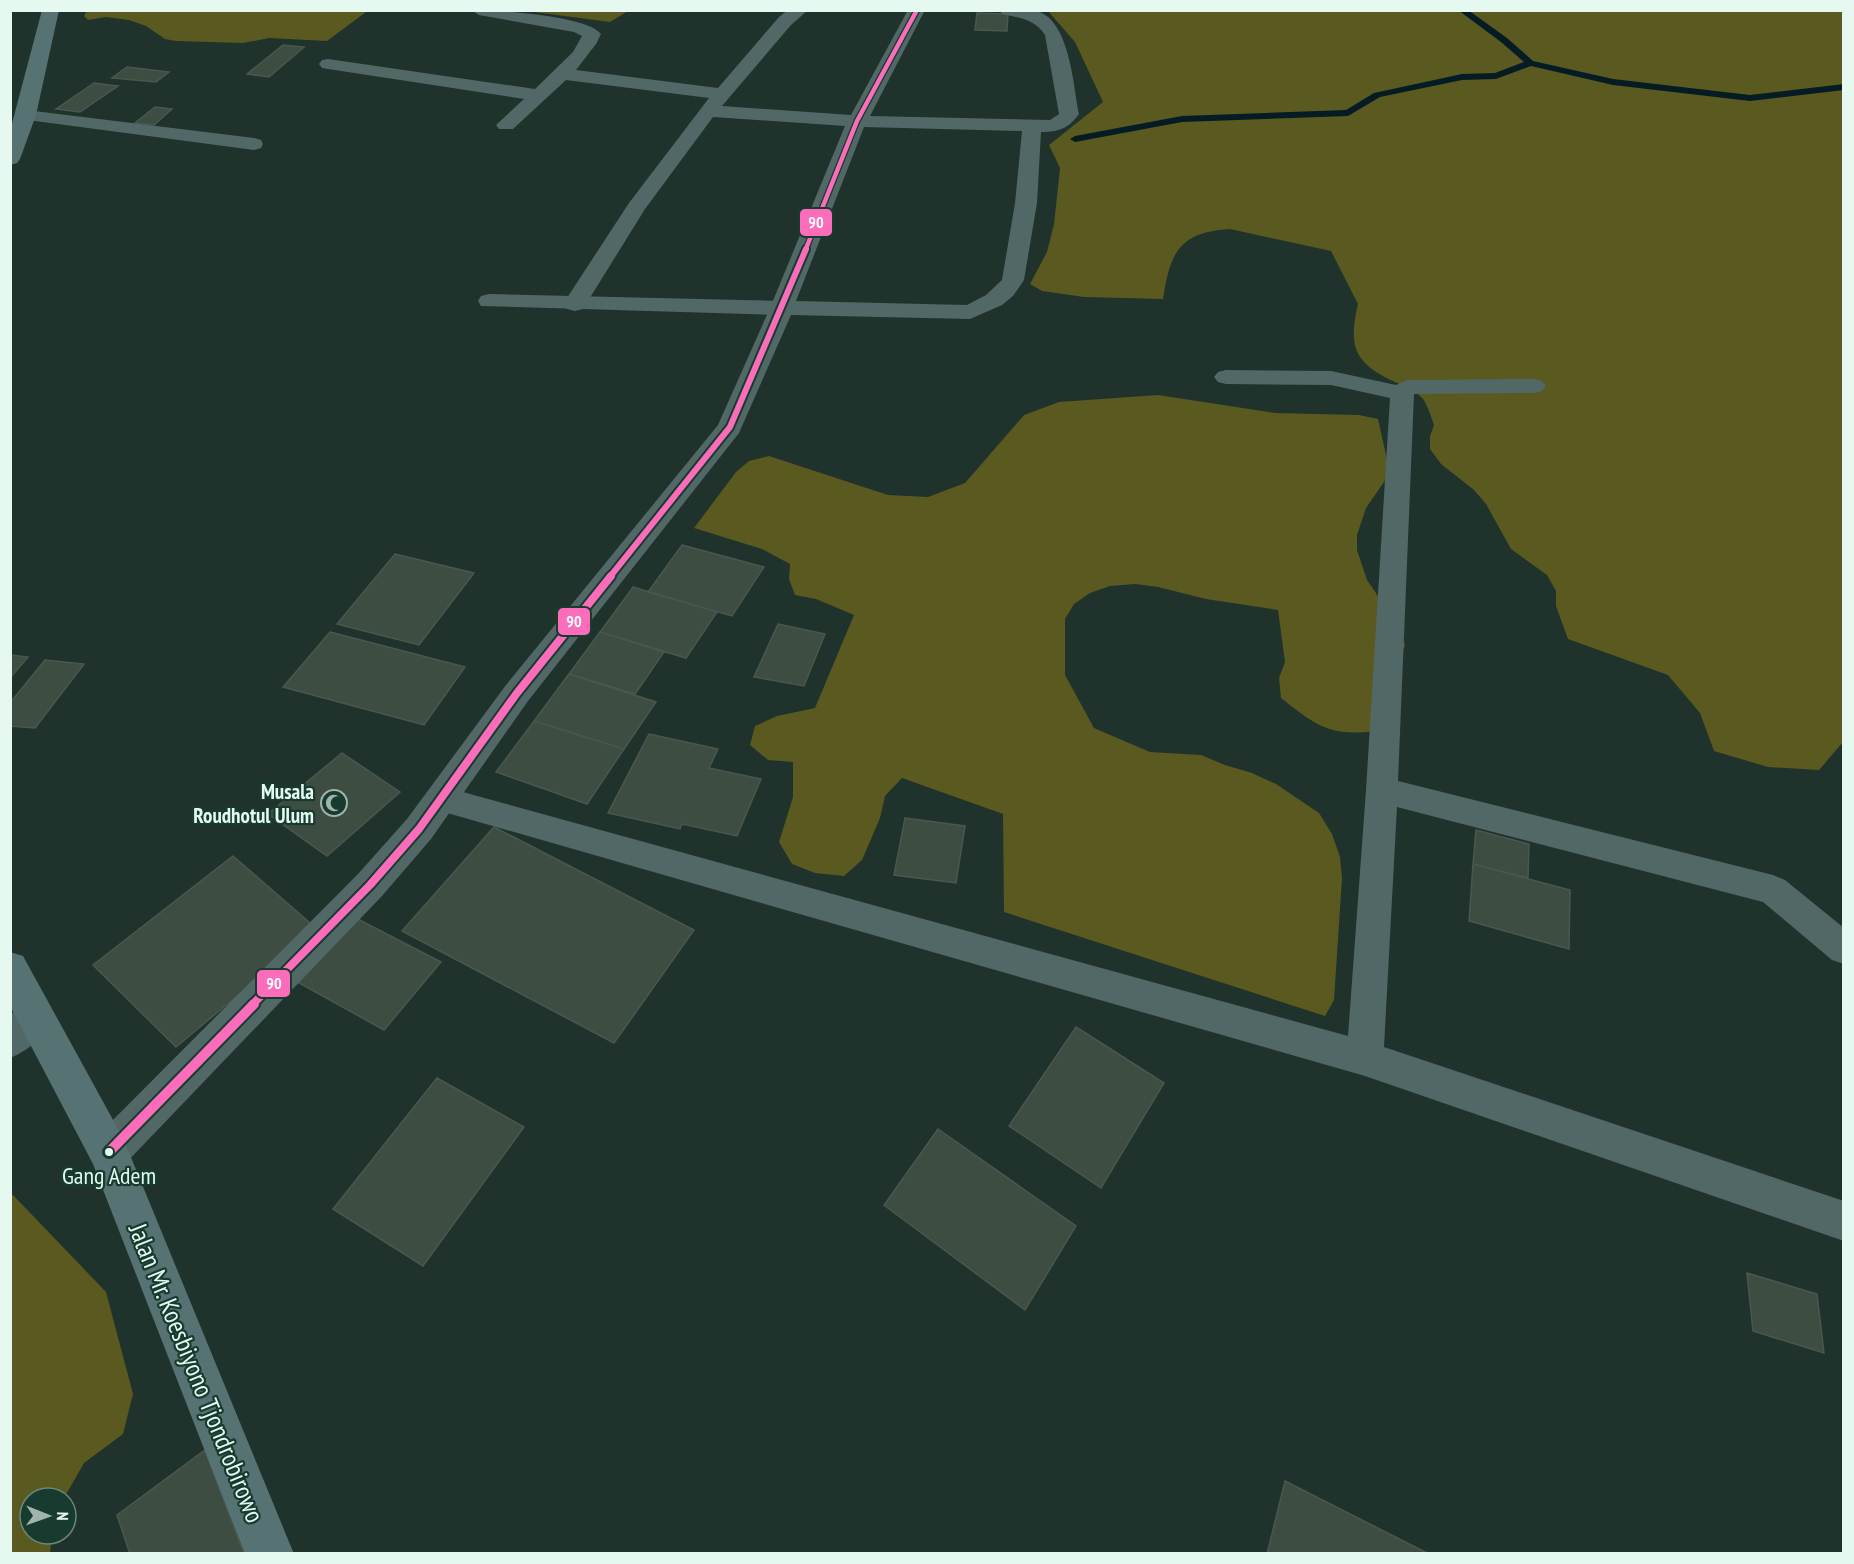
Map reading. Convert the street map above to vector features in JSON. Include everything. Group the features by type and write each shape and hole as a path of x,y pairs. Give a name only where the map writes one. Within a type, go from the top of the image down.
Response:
{"main road":[{"path":"10,159 26,115 51,10"},
{"name":"Jalan Mr. Koesbiyono Tjondrobirowo","path":"10,968 23,1028 109,1152 270,1554"}],"street":[{"path":"478,10 579,28 592,34 590,44 506,125"},
{"path":"575,304 636,207 708,111 785,21 800,10"},
{"path":"109,1152 370,885 441,799 517,693 730,427 782,308 857,121 917,10"},
{"path":"708,111 857,121 1053,126 1064,121 1069,114 1054,35 1048,24 1037,16 1008,10"},
{"path":"328,64 538,95"},
{"path":"561,74 723,94"},
{"path":"782,308 970,312 983,307 1001,295 1013,280 1026,203 1032,126"}],"lane":[{"path":"26,115 254,144"},
{"path":"489,301 782,308"},
{"path":"1226,377 1330,378 1371,385 1402,394"},
{"path":"1365,1058 1382,790 1402,394 1407,387 1534,386"},
{"path":"1382,790 1773,890 1844,949"},
{"path":"441,799 1365,1058 1844,1221"}],"shaded area":[{"path":"87,10 358,10 366,12 327,41 269,38 243,43 165,39 146,26 129,20 106,17 88,20 84,16"},
{"path":"628,10 610,22 527,11"},
{"path":"1048,11 1843,11 1843,742 1819,770 1768,767 1714,751 1700,713 1668,675 1568,639 1556,606 1556,591 1547,575 1511,549 1486,504 1474,490 1441,464 1430,449 1430,436 1434,425 1423,399 1371,368 1357,352 1354,332 1358,304 1331,251 1230,229 1199,235 1188,240 1180,248 1169,269 1163,299 1084,297 1042,291 1030,284 1047,252 1054,224 1060,168 1049,145 1103,102 1075,42"},
{"path":"1158,395 1275,413 1359,415 1378,419 1389,469 1384,482 1366,508 1357,535 1357,550 1367,580 1400,628 1405,645 1375,731 1346,732 1324,727 1281,698 1279,678 1285,662 1278,610 1206,599 1158,587 1135,584 1110,586 1090,593 1074,604 1065,619 1065,675 1094,728 1150,752 1201,755 1252,773 1276,784 1319,813 1332,834 1340,857 1342,878 1334,1000 1325,1016 1004,912 1003,814 902,778 885,796 880,818 862,860 844,876 815,873 792,864 779,842 793,797 793,762 768,760 750,745 755,726 777,716 815,708 854,615 816,599 795,595 789,579 790,564 762,549 694,528 736,472 749,461 769,456 888,495 928,497 965,483 1024,415 1059,402"},
{"path":"13,1195 106,1292 133,1394 123,1434 84,1463 71,1486 18,1486 18,1546 51,1546 50,1553 11,1553 10,1196"}],"building":[{"path":"977,13 1008,14 1007,31 975,30"},
{"path":"283,45 304,47 269,77 247,74"},
{"path":"127,67 169,72 156,82 112,78"},
{"path":"94,83 118,86 80,112 56,109"},
{"path":"155,107 172,109 154,125 135,123"},
{"path":"682,545 764,567 732,616 648,592"},
{"path":"395,554 474,573 419,645 337,624"},
{"path":"633,587 717,612 686,658 600,632"},
{"path":"778,624 825,634 804,686 754,677"},
{"path":"330,632 465,667 424,725 283,687"},
{"path":"600,632 664,652 635,694 569,674"},
{"path":"10,655 28,657 10,678"},
{"path":"45,660 84,664 35,728 10,726 10,703"},
{"path":"569,674 656,702 624,749 534,721"},
{"path":"534,721 624,749 587,804 496,772"},
{"path":"649,734 718,749 709,768 761,779 737,836 682,824 680,829 608,813"},
{"name":"Musala Roudhotul Ulum","path":"342,753 400,792 327,856 268,814"},
{"path":"905,818 965,826 956,883 894,875"},
{"path":"494,827 694,930 614,1043 402,931"},
{"path":"1476,830 1529,844 1528,878 1473,864"},
{"path":"233,856 317,929 176,1047 93,965"},
{"path":"1473,864 1570,890 1569,949 1469,921"},
{"path":"350,915 441,962 384,1030 292,979"},
{"path":"1076,1027 1164,1083 1101,1188 1009,1126"},
{"path":"437,1078 524,1127 423,1266 333,1209"},
{"path":"938,1129 1076,1226 1025,1310 884,1205"},
{"path":"1747,1273 1817,1294 1824,1353 1753,1331"},
{"path":"205,1450 244,1554 130,1554 117,1515"},
{"path":"1285,1481 1429,1554 1267,1554"}],"waterway":[{"path":"1462,10 1504,40 1530,63"},
{"path":"1075,139 1182,119 1348,113 1377,95 1462,77 1496,76 1530,63"},
{"path":"1530,63 1613,82 1750,98 1844,87"}],"transit line":[{"name":"90","path":"109,1152 370,885 419,829 517,693 730,427 782,308 857,121 917,10"}],"place":[{"name":"Musala Roudhotul Ulum","path":"334,803"},
{"name":"Gang Adem","path":"109,1152"}]}
